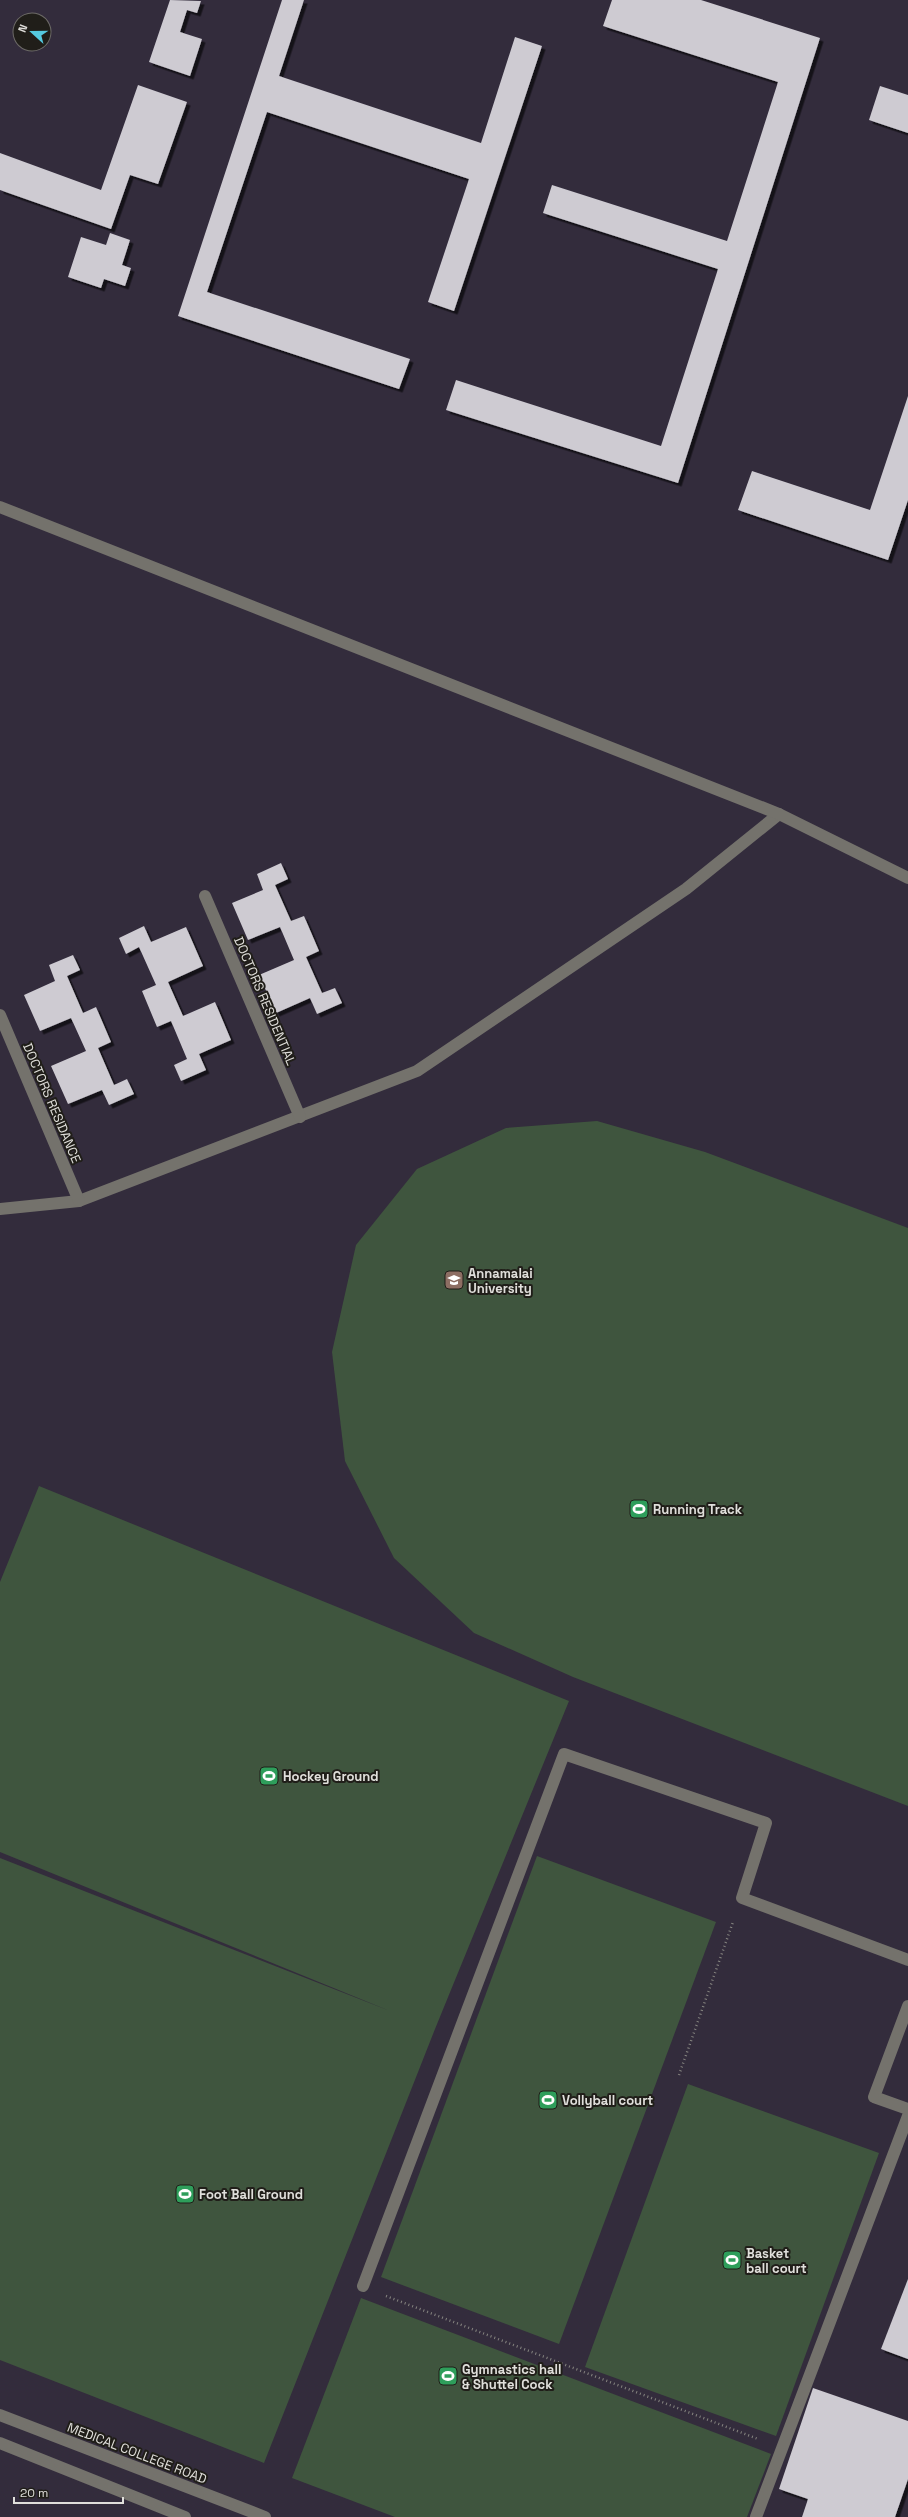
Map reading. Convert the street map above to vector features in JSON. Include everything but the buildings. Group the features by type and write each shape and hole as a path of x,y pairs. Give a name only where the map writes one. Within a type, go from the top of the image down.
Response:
{"street":[{"path":"0,506 779,814 908,878"},
{"path":"0,1209 79,1201 417,1071 686,889 779,814"},
{"name":"DOCTORS RESIDENTIAL","path":"205,896 300,1117"},
{"name":"DOCTORS RESIDANCE","path":"0,1015 79,1201"},
{"path":"363,2286 564,1754 766,1823 742,1898 908,1960"},
{"path":"908,2006 874,2096 908,2109"},
{"path":"756,2517 908,2116"},
{"name":"MEDICAL COLLEGE ROAD","path":"0,2415 265,2517"},
{"path":"0,2443 185,2517"}],"path":[{"path":"679,2074 742,1898"},
{"path":"363,2286 781,2448"}],"shaded area":[{"name":"Annamalai University","path":"0,0 908,0 908,2517 0,2517"}],"green space":[{"name":"Running Track","path":"597,1121 705,1152 908,1228 908,1806 573,1677 474,1633 394,1558 345,1461 332,1352 356,1245 417,1169 506,1128"},
{"path":"39,1486 569,1701 435,2029 264,2463 0,2360 0,1858 390,2011 0,1852 0,1582"},
{"name":"Vollyball court","path":"537,1856 716,1922 559,2344 381,2277"},
{"name":"Basket ball court","path":"688,2084 879,2153 776,2436 585,2367"},
{"name":"Gymnastics hall & Shuttel Cock","path":"361,2298 771,2454 747,2517 395,2517 292,2478"}],"place":[{"name":"Annamalai University","path":"454,1280"},
{"name":"Running Track","path":"639,1509"},
{"name":"Hockey Ground","path":"269,1776"},
{"name":"Vollyball court","path":"548,2100"},
{"name":"Foot Ball Ground","path":"185,2194"},
{"name":"Basket ball court","path":"732,2260"},
{"name":"Gymnastics hall & Shuttel Cock","path":"448,2376"}]}
